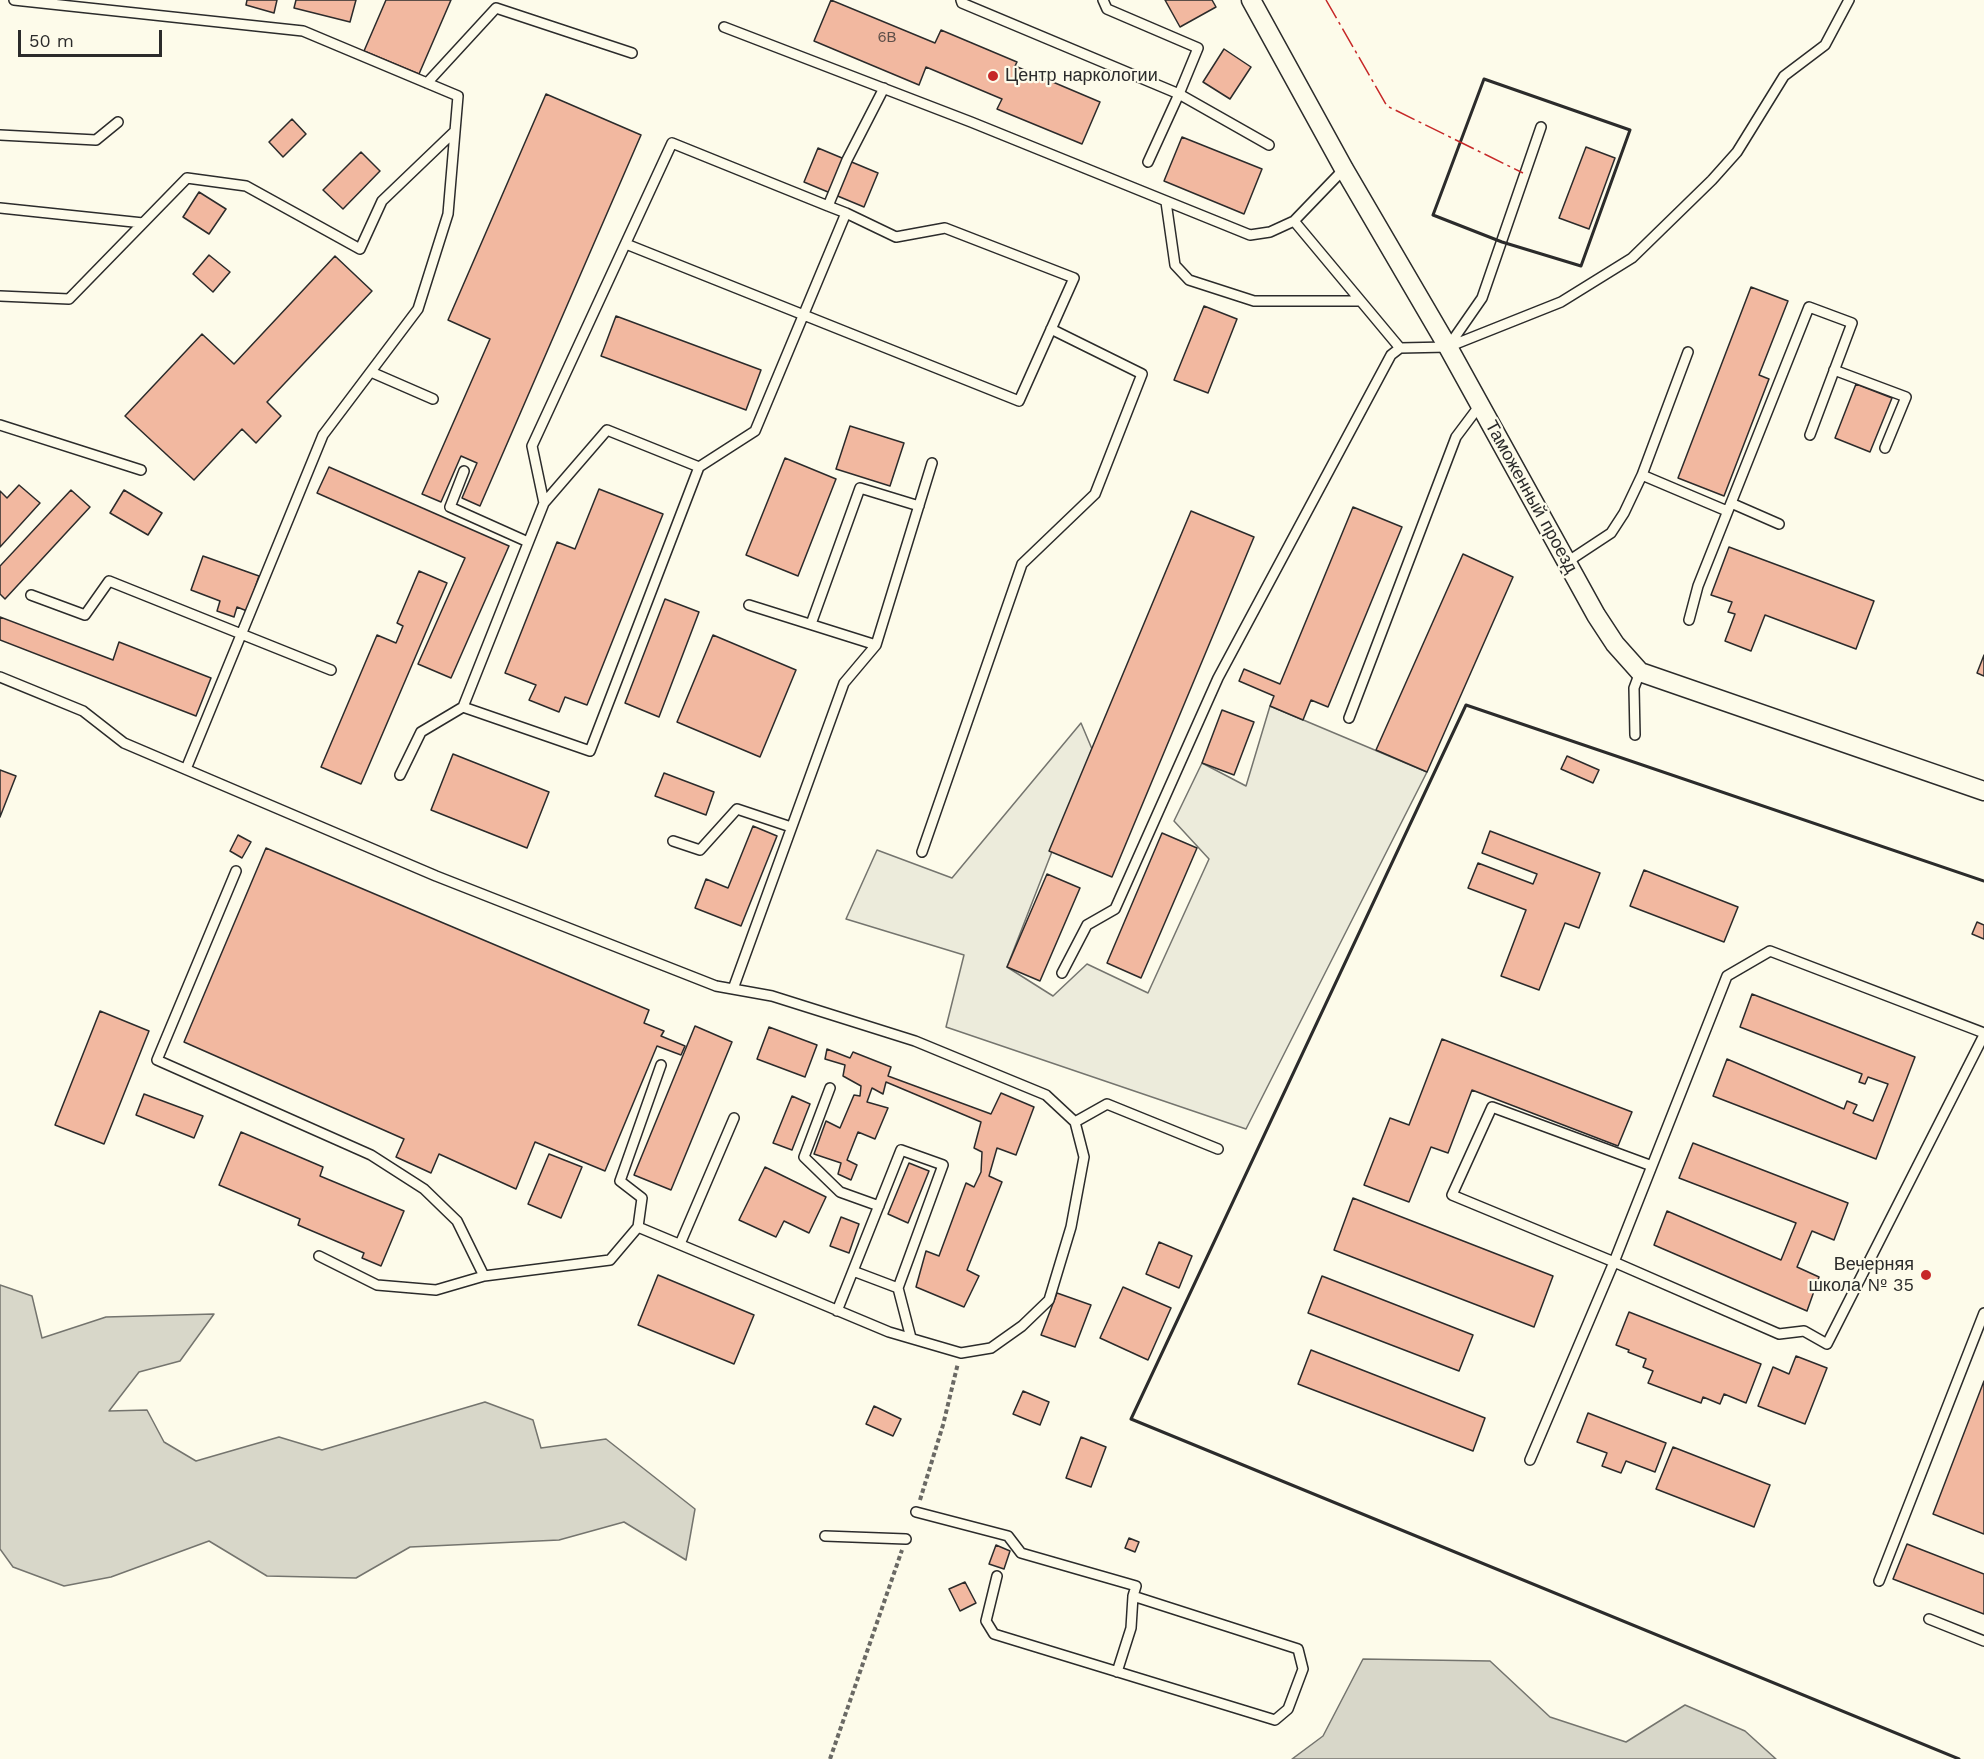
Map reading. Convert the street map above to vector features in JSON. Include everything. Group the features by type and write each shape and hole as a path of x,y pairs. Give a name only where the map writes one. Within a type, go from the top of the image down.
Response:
{"street":[{"name":"Таможенный проезд","path":"1251,0 1344,169 1448,346 1596,615 1615,644 1640,672 1984,791"}],"lane":[{"path":"14,0 303,31 458,96 448,214 418,309 323,435 186,769"},
{"path":"961,0 962,3 1179,94 1269,145"},
{"path":"1103,0 1107,9 1198,48 1148,162"},
{"path":"1062,973 1087,925 1115,909 1218,678 1391,355 1400,348 1448,346 1561,302 1632,258 1712,180 1737,152 1784,76 1825,45 1849,0"},
{"path":"427,82 496,8 632,53"},
{"path":"724,27 971,122 1250,235 1270,232 1294,221 1344,169"},
{"path":"828,206 847,160 884,88"},
{"path":"0,135 96,140 118,122"},
{"path":"1448,346 1482,298 1541,127"},
{"path":"0,296 69,300 187,178 246,186 360,249 382,201 455,131"},
{"path":"544,503 532,446 672,143 846,213 896,237 945,228 1074,278 1019,401 626,244"},
{"path":"1166,202 1175,265 1189,280 1254,302 1360,301"},
{"path":"0,208 143,222"},
{"path":"463,707 590,751 699,467 755,431 846,213"},
{"path":"1294,221 1400,348"},
{"path":"1689,620 1698,586 1809,308 1852,323 1810,435"},
{"path":"922,852 1023,564 1095,494 1142,374 1051,329"},
{"path":"1567,562 1611,533 1624,513 1688,352"},
{"path":"1834,370 1906,397 1885,448"},
{"path":"370,372 433,399"},
{"path":"1349,718 1456,438 1480,405"},
{"path":"0,424 141,470"},
{"path":"400,775 421,732 463,707 544,503 607,430 699,467"},
{"path":"733,989 843,683 876,645 932,463"},
{"path":"464,471 450,507 528,542"},
{"path":"1641,475 1779,524"},
{"path":"811,624 860,488 919,507"},
{"path":"31,596 85,615 110,581 331,670"},
{"path":"749,605 876,645"},
{"path":"1635,735 1634,688 1640,672"},
{"path":"0,677 83,711 124,743 436,876 716,986 772,996 915,1041 1046,1095 1075,1122 1084,1157 1071,1227 1049,1300 1022,1326 991,1348 961,1353 889,1332 638,1227"},
{"path":"673,841 699,850 737,809 791,827"},
{"path":"236,871 157,1060 371,1155 424,1189 457,1221 484,1276"},
{"path":"1530,1460 1614,1262 1652,1166 1727,976 1770,951 1984,1034 1827,1344 1804,1331 1779,1334 1614,1262 1452,1195 1492,1107 1652,1166"},
{"path":"319,1256 376,1285 436,1290 484,1276 610,1260 638,1227 642,1198 620,1181 661,1065"},
{"path":"830,1088 804,1157 840,1192 879,1206"},
{"path":"1075,1122 1107,1104 1218,1149"},
{"path":"680,1244 734,1118"},
{"path":"837,1311 901,1150 944,1165 898,1288 911,1338"},
{"path":"853,1271 898,1288"},
{"path":"1879,1581 1984,1313"},
{"path":"916,1512 1008,1536 1021,1553 1136,1586 1131,1628 1117,1672"},
{"path":"825,1536 906,1539"},
{"path":"997,1576 986,1621 994,1634 1275,1720 1288,1709 1303,1669 1298,1649 1133,1596"},
{"path":"1929,1619 1984,1641"}],"path":[{"path":"916,1512 943,1425 961,1353"},
{"path":"830,1759 906,1539"}],"shaded area":[{"path":"1270,706 1427,772 1246,1129 946,1027 964,955 846,919 877,850 952,878 1081,723 1092,749 1007,967 1053,996 1087,964 1148,993 1209,859 1174,821 1202,763 1246,786"},
{"path":"0,1285 32,1296 42,1338 106,1317 214,1314 180,1361 139,1372 109,1411 147,1410 164,1442 196,1461 279,1437 322,1450 485,1402 533,1420 541,1448 606,1439 695,1509 686,1560 624,1522 559,1540 410,1547 356,1578 267,1576 209,1541 111,1577 64,1586 13,1567 0,1549"},
{"path":"1363,1659 1490,1661 1550,1717 1626,1742 1685,1705 1745,1731 1776,1759 1292,1759 1323,1736"}],"building":[{"path":"247,0 277,0 274,13 246,5"},
{"path":"296,0 356,0 350,22 294,8"},
{"path":"386,0 451,0 419,74 364,51"},
{"name":"Центр наркологии","path":"831,0 935,43 941,30 1017,62 1015,66 1100,102 1082,144 997,109 1002,99 926,67 919,85 814,41"},
{"path":"1165,0 1212,0 1216,7 1180,27"},
{"path":"1224,49 1251,67 1230,99 1203,82"},
{"path":"546,94 641,135 480,506 462,498 477,463 461,456 441,502 422,494 490,339 448,320"},
{"path":"292,119 306,134 283,157 269,142"},
{"path":"1182,137 1262,169 1244,214 1164,181"},
{"path":"1586,147 1615,158 1589,229 1559,218"},
{"path":"818,148 878,173 864,207 804,182"},
{"path":"361,152 380,171 343,209 323,190"},
{"path":"199,192 226,209 209,234 183,217"},
{"path":"209,255 230,272 213,292 193,274"},
{"path":"335,256 372,291 267,402 281,416 256,443 242,429 194,480 125,416 202,334 234,364"},
{"path":"1751,287 1788,301 1759,375 1769,379 1724,496 1678,478"},
{"path":"1204,306 1237,319 1208,393 1174,380"},
{"path":"616,316 761,370 746,410 601,356"},
{"path":"1856,384 1892,398 1870,452 1835,438"},
{"path":"850,426 904,443 890,486 836,469"},
{"path":"785,458 836,479 798,576 746,555"},
{"path":"329,467 509,546 451,678 418,664 465,558 317,493"},
{"path":"19,485 40,503 0,547 0,491 7,498"},
{"path":"599,489 663,514 587,705 565,697 559,712 529,700 536,685 505,673 557,542 575,549"},
{"path":"71,490 90,507 5,599 0,594 0,566"},
{"path":"124,490 162,513 148,535 110,513"},
{"path":"1353,507 1402,527 1328,707 1311,700 1303,720 1270,706 1274,696 1239,681 1244,669 1280,684"},
{"path":"1191,511 1254,537 1112,877 1049,851"},
{"path":"1729,547 1874,601 1856,649 1765,615 1751,651 1725,641 1735,614 1728,612 1732,602 1711,595"},
{"path":"1463,554 1513,577 1427,772 1376,750"},
{"path":"203,556 259,576 247,611 237,607 234,617 217,611 220,601 191,590"},
{"path":"419,571 447,583 361,784 321,767 377,635 396,643 403,626 397,623"},
{"path":"665,599 699,612 659,717 625,703"},
{"path":"0,617 113,660 119,642 211,678 196,716 0,640"},
{"path":"713,635 796,670 760,757 677,722"},
{"path":"1984,655 1984,676 1977,673"},
{"path":"1222,710 1254,722 1234,775 1202,763"},
{"path":"453,754 549,792 527,848 431,810"},
{"path":"1567,756 1599,770 1593,783 1561,769"},
{"path":"0,770 16,776 0,817"},
{"path":"664,773 714,792 706,815 655,796"},
{"path":"753,826 777,836 741,926 695,908 706,879 728,888"},
{"path":"1490,831 1600,873 1579,928 1565,923 1539,990 1501,976 1526,910 1468,888 1478,863 1533,884 1537,874 1482,853"},
{"path":"1162,833 1197,848 1141,978 1107,963"},
{"path":"238,835 251,842 242,858 230,851"},
{"path":"266,848 649,1010 644,1023 664,1031 661,1036 685,1046 681,1055 657,1046 605,1171 535,1142 516,1189 439,1154 431,1173 396,1157 404,1139 184,1042"},
{"path":"1644,870 1738,907 1724,942 1630,906"},
{"path":"1047,874 1080,888 1040,981 1007,967"},
{"path":"1977,922 1984,925 1984,939 1972,934"},
{"path":"1752,994 1915,1057 1876,1159 1713,1096 1727,1059 1844,1109 1847,1101 1857,1105 1853,1113 1873,1121 1888,1084 1868,1077 1865,1084 1859,1082 1862,1074 1740,1027"},
{"path":"100,1011 149,1031 104,1144 55,1125"},
{"path":"695,1026 732,1042 671,1190 634,1175"},
{"path":"769,1027 817,1045 805,1077 757,1059"},
{"path":"1442,1039 1632,1112 1618,1146 1472,1090 1448,1153 1431,1147 1409,1202 1364,1185 1390,1118 1409,1125"},
{"path":"827,1049 850,1058 853,1052 891,1067 888,1076 991,1114 1001,1093 1034,1107 1016,1155 997,1148 989,1176 1002,1182 967,1270 979,1276 964,1307 916,1287 926,1251 939,1256 966,1183 974,1187 981,1172 982,1152 974,1148 981,1122 886,1082 883,1094 872,1088 867,1102 888,1108 875,1139 858,1132 847,1160 857,1165 851,1180 838,1174 841,1163 814,1154 826,1121 840,1128 854,1095 860,1096 861,1086 843,1076 845,1065 825,1059"},
{"path":"144,1094 203,1116 194,1138 136,1115"},
{"path":"792,1096 810,1104 792,1150 773,1143"},
{"path":"241,1132 323,1167 320,1176 404,1211 381,1266 362,1258 364,1253 298,1225 300,1219 219,1185"},
{"path":"1693,1143 1848,1203 1834,1240 1812,1231 1797,1267 1819,1277 1807,1311 1654,1245 1667,1211 1781,1260 1796,1223 1679,1178"},
{"path":"549,1154 582,1167 561,1218 528,1204"},
{"path":"909,1163 929,1171 908,1223 888,1214"},
{"path":"765,1167 826,1197 809,1233 784,1221 776,1237 739,1220"},
{"path":"1353,1198 1553,1276 1534,1327 1334,1250"},
{"path":"841,1217 859,1224 849,1253 830,1246"},
{"path":"1159,1242 1192,1256 1179,1288 1146,1274"},
{"path":"658,1275 754,1315 734,1364 638,1325"},
{"path":"1322,1276 1473,1335 1459,1371 1308,1313"},
{"path":"1123,1287 1171,1308 1148,1360 1100,1338"},
{"path":"1057,1293 1091,1305 1075,1347 1041,1335"},
{"path":"1629,1312 1761,1364 1746,1403 1724,1394 1720,1404 1703,1397 1701,1403 1648,1383 1653,1371 1643,1367 1646,1359 1616,1345"},
{"path":"1311,1350 1485,1418 1473,1451 1298,1384"},
{"path":"1796,1356 1827,1368 1805,1424 1758,1406 1773,1367 1789,1374"},
{"path":"1984,1381 1984,1534 1933,1514"},
{"path":"1023,1391 1049,1402 1040,1425 1013,1414"},
{"path":"874,1406 901,1419 893,1436 866,1424"},
{"path":"1588,1413 1666,1443 1655,1472 1626,1461 1621,1473 1602,1466 1607,1453 1577,1442"},
{"path":"1081,1437 1106,1447 1091,1487 1066,1478"},
{"path":"1673,1447 1770,1485 1754,1527 1656,1489"},
{"path":"1129,1538 1139,1542 1135,1552 1125,1548"},
{"path":"1907,1544 1984,1574 1984,1614 1893,1579"},
{"path":"996,1545 1010,1551 1004,1569 989,1564"},
{"path":"965,1582 976,1603 960,1611 949,1589"}],"wall":[{"path":"1484,79 1630,130 1581,266 1502,242 1433,215 1484,79"},
{"path":"1959,1759 1131,1419 1466,705 1984,881"}],"power":[{"path":"1326,0 1387,106 1523,173"}],"place":[{"name":"Центр наркологии","path":"993,76"},
{"name":"Вечерняя школа № 35","path":"1926,1275"}]}
